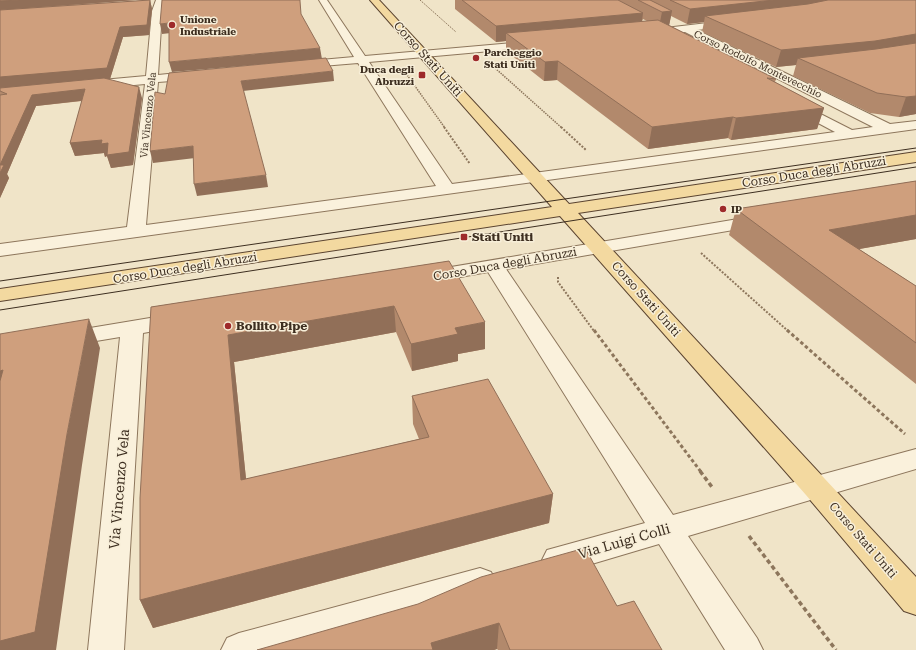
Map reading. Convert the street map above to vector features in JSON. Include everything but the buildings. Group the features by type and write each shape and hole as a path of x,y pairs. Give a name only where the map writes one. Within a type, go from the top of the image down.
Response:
{"main road":[{"name":"Corso Stati Uniti","path":"374,0 816,487 916,600"},
{"name":"Corso Duca degli Abruzzi","path":"0,295 916,157"}],"street":[{"path":"323,0 447,190"},
{"name":"Via Vincenzo Vela","path":"136,231 159,3"},
{"name":"Corso Rodolfo Montevecchio","path":"666,19 888,129"},
{"path":"635,34 746,22"},
{"name":"Corso Rodolfo Montevecchio","path":"643,24 678,43"},
{"path":"289,66 544,43"},
{"path":"774,73 794,71"},
{"path":"79,86 211,73"},
{"name":"Corso Rodolfo Montevecchio","path":"788,101 849,134"},
{"path":"0,250 916,125"},
{"name":"Corso Duca degli Abruzzi","path":"404,281 782,216"},
{"path":"494,266 745,650"},
{"path":"46,343 202,316"},
{"name":"Via Vincenzo Vela","path":"106,650 132,328"},
{"name":"Via Luigi Colli","path":"239,650 816,487 913,449"}],"path":[{"path":"420,0 475,50"},
{"path":"396,57 472,167"},
{"path":"494,67 588,152"},
{"path":"699,251 913,449"}],"tram line":[{"path":"0,281 916,148"},
{"path":"0,310 916,167"}],"place":[{"name":"Unione Industriale","path":"172,25"},
{"name":"Parcheggio Stati Uniti","path":"476,58"},
{"name":"Duca degli Abruzzi","path":"422,75"},
{"name":"IP","path":"723,209"},
{"name":"Stati Uniti","path":"464,237"},
{"name":"Bollito Pipe","path":"228,326"}]}
